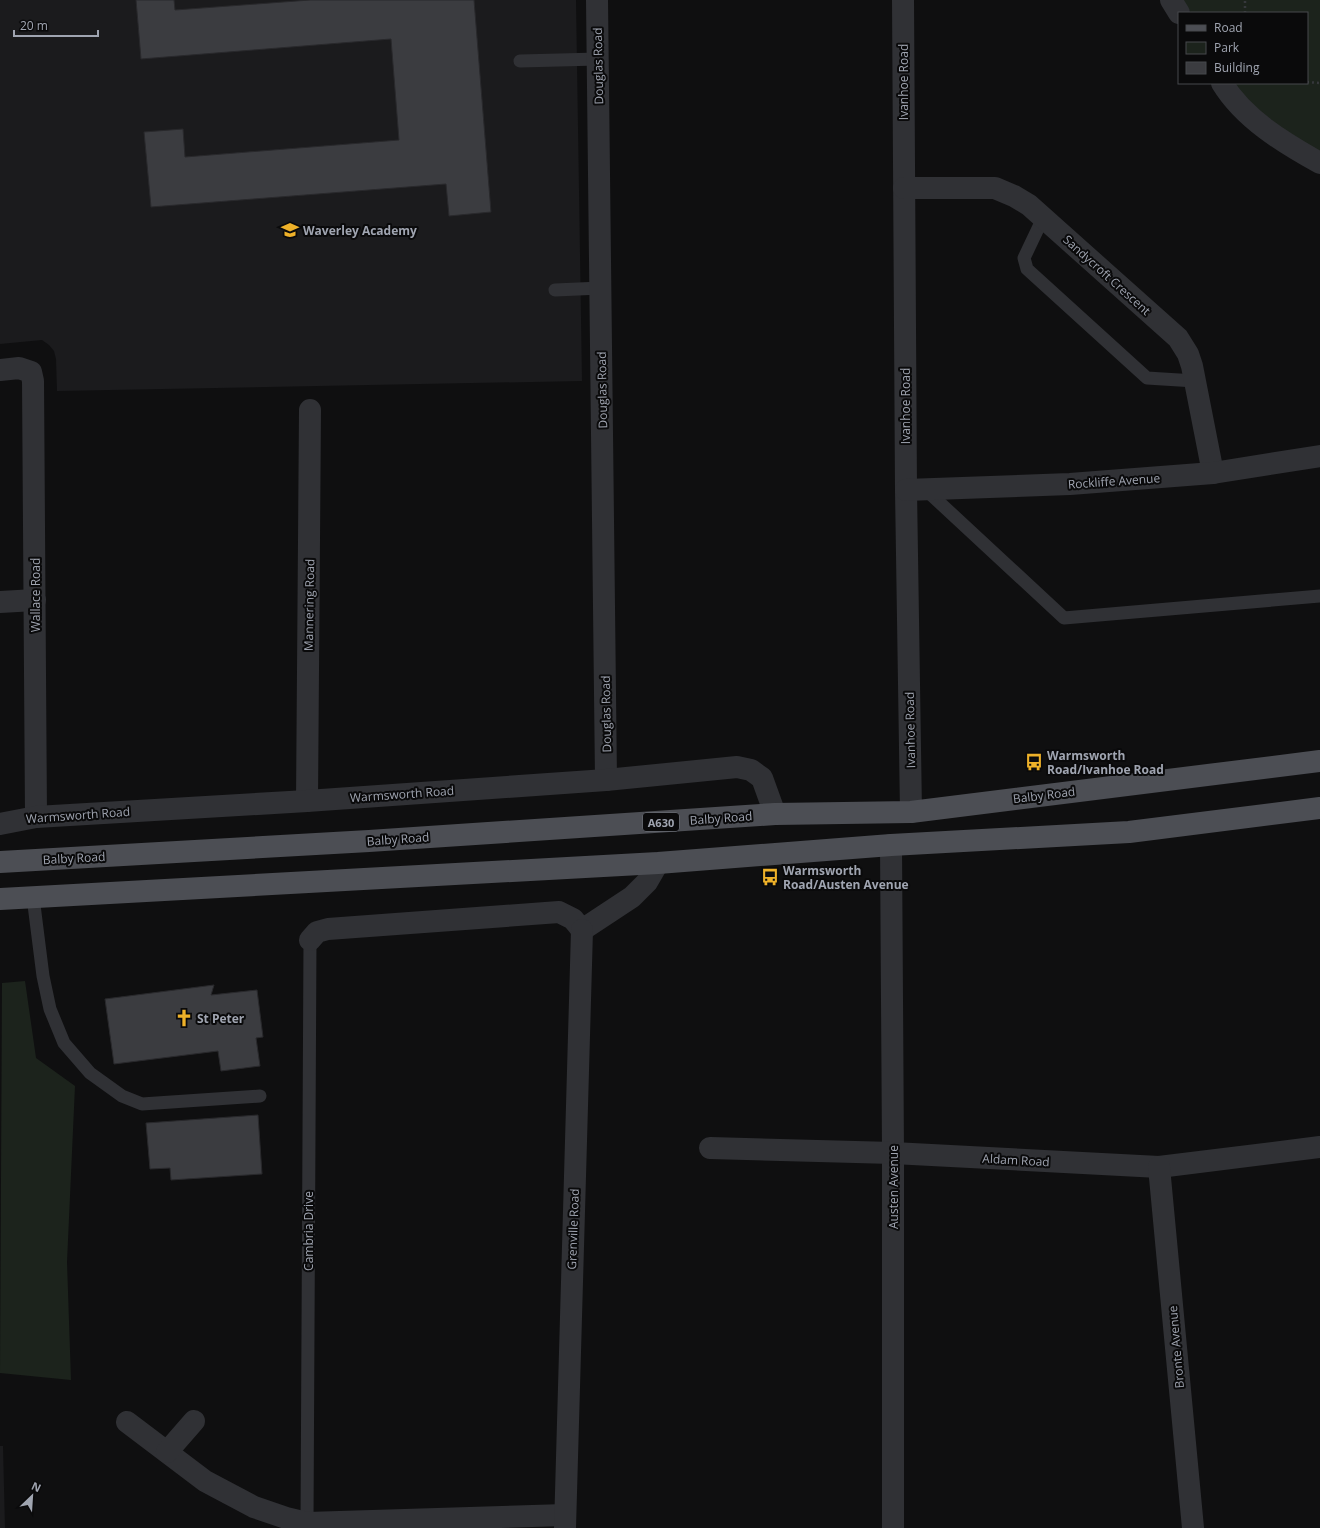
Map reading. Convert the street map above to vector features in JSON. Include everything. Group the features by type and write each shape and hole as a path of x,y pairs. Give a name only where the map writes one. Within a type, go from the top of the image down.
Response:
{"main road":[{"name":"Balby Road","path":"0,862 361,842 775,814 911,812 1320,761"},
{"path":"0,899 658,863 891,846 1129,832 1320,808"}],"street":[{"name":"Douglas Road","path":"597,0 606,780"},
{"name":"Ivanhoe Road","path":"902,0 904,188 916,490 911,812"},
{"path":"1171,0 1178,12"},
{"path":"1223,84 1247,113 1285,143 1320,163"},
{"name":"Sandycroft Crescent","path":"904,188 995,188 1014,196 1030,205 1178,338 1188,354 1192,366 1213,473"},
{"name":"Wallace Road","path":"0,370 20,368 31,372 33,381 36,817"},
{"name":"Mannering Road","path":"307,801 310,410"},
{"name":"Rockliffe Avenue","path":"916,490 1070,484 1213,473 1320,456"},
{"path":"0,602 35,600"},
{"name":"Warmsworth Road","path":"0,824 36,817 307,801 606,780 737,767 751,770 762,778 775,814"},
{"name":"Austen Avenue","path":"891,846 893,1528"},
{"path":"310,940 318,932 328,928 559,912 573,919 582,930 632,897 648,882 658,863"},
{"name":"Grenville Road","path":"565,1521 582,930"},
{"name":"Aldam Road","path":"710,1148 893,1154 1159,1167 1320,1147"},
{"name":"Bronte Avenue","path":"1159,1167 1193,1528"},
{"path":"167,1452 194,1421"},
{"path":"127,1422 205,1481 254,1507 286,1518 307,1523 565,1521"}],"lane":[{"path":"520,60 598,59"},
{"path":"1044,218 1024,258 1027,269 1147,378 1195,381"},
{"path":"555,290 601,288"},
{"path":"916,490 1064,618 1320,596"},
{"path":"33,897 43,976 50,1009 64,1043 90,1073 122,1096 142,1104 260,1096"},
{"name":"Cambria Drive","path":"307,1523 310,940"}],"path":[{"path":"1245,0 1245,12"},
{"path":"1308,82 1320,84"}],"shaded area":[{"name":"Waverley Academy","path":"0,0 576,0 582,381 57,391 56,359 54,351 49,345 42,340 0,344"},
{"path":"0,1446 3,1446 5,1528 0,1528"}],"green space":[{"path":"1183,0 1320,0 1320,152 1290,136 1254,106 1234,84 1308,84 1308,12 1190,12"},
{"path":"25,981 36,1058 75,1086 67,1262 71,1380 0,1373 2,983"}],"building":[{"path":"136,0 174,0 175,10 310,0 474,0 491,212 449,216 446,184 151,207 144,132 183,129 185,157 399,140 391,39 141,59"},
{"name":"St Peter","path":"214,985 211,995 257,990 263,1037 256,1038 260,1066 221,1071 218,1051 114,1064 105,999"},
{"path":"258,1115 262,1174 171,1180 170,1168 150,1169 146,1123"}],"place":[{"name":"Waverley Academy","path":"290,230"},
{"name":"Warmsworth Road/Ivanhoe Road","path":"1034,762"},
{"name":"Warmsworth Road/Austen Avenue","path":"770,877"},
{"name":"St Peter","path":"184,1018"}]}
